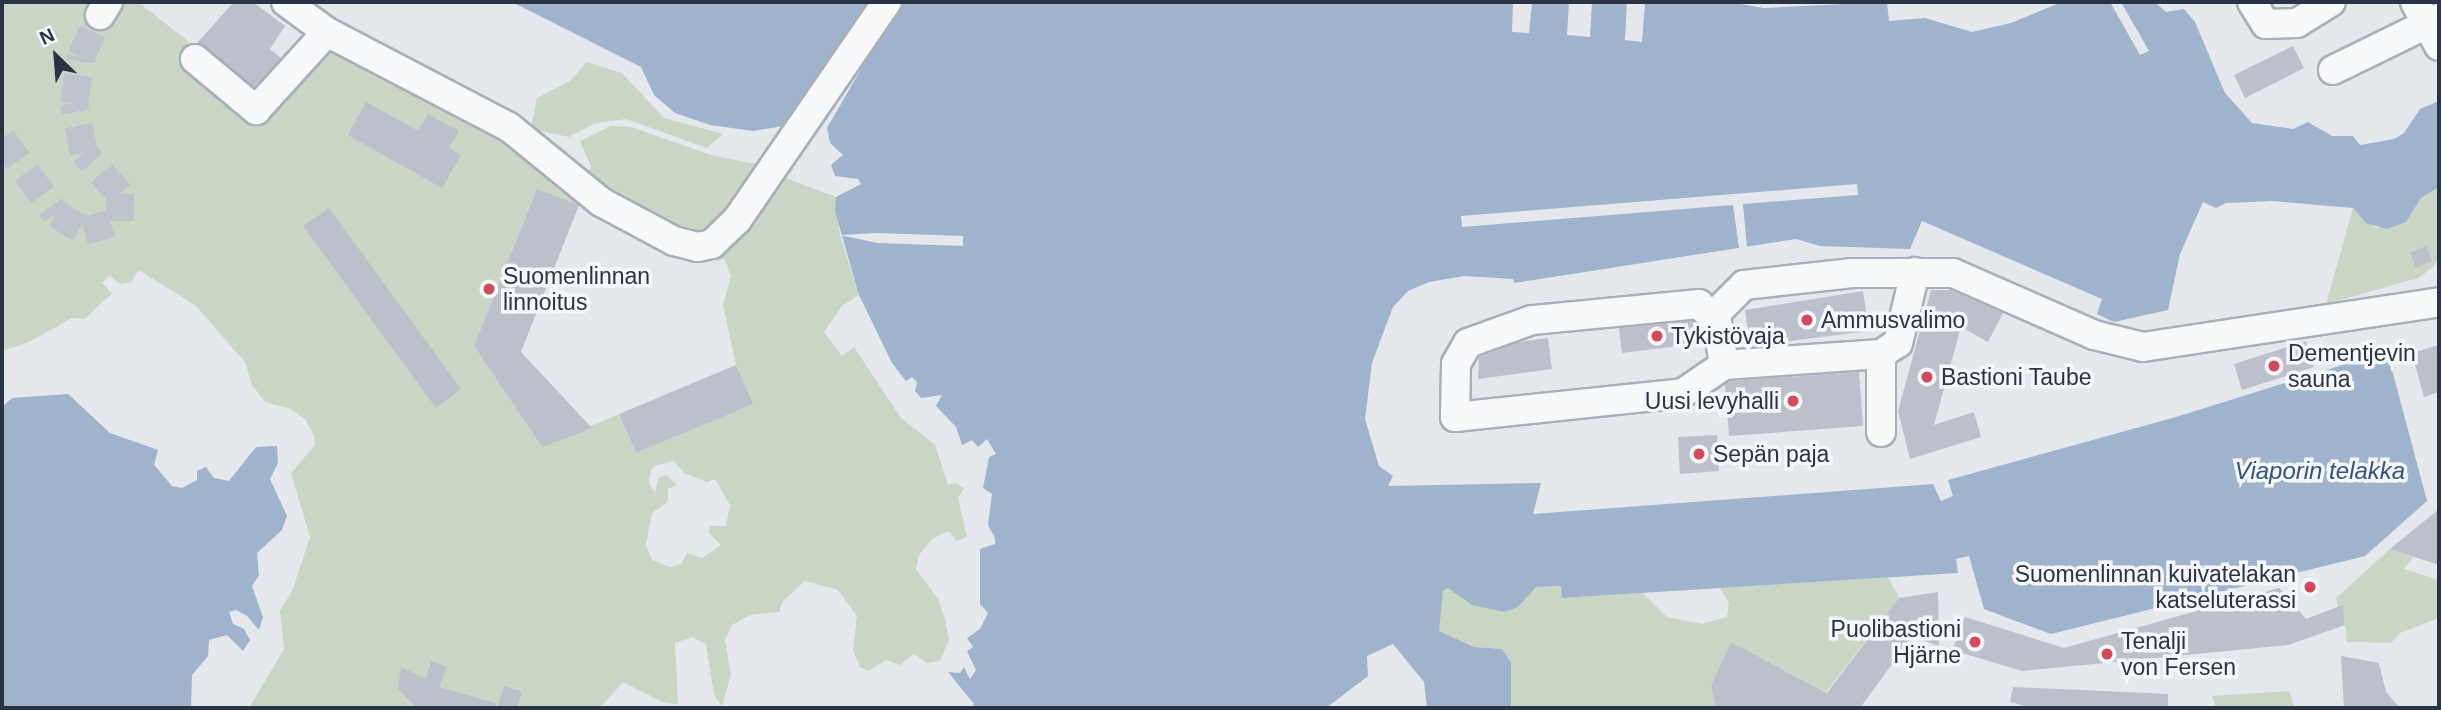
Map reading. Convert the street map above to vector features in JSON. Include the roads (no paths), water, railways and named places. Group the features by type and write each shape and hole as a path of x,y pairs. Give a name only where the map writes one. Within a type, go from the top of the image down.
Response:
{"lane":[{"path":"286,2 327,33 509,127 582,188 648,229 698,247 712,244 737,220 887,2"},
{"path":"2252,2 2266,24 2297,23 2331,2"},
{"path":"2333,70 2430,22"},
{"path":"195,59 256,110 327,33"},
{"path":"1713,316 1744,285 1770,278 1915,272 1954,273 2094,335 2143,347 2439,302"},
{"path":"1724,365 1713,316 1699,304 1568,313 1484,335 1468,343 1456,364 1455,417 1683,393 1724,365 1881,354 1898,343 1915,272"},
{"path":"1881,354 1881,432"}],"water":[{"name":"Viaporin telakka","path":"512,2 1513,2 1512,32 1529,33 1532,2 1569,2 1567,35 1590,37 1592,2 1627,2 1625,40 1642,42 1645,2 1728,2 1764,8 1887,2 1889,21 1925,18 1972,32 2011,23 2062,2 2155,2 2166,12 2184,9 2195,22 2225,93 2252,123 2293,129 2308,122 2332,136 2353,136 2360,145 2394,139 2404,133 2420,109 2439,101 2439,187 2421,198 2406,222 2387,229 2366,223 2353,208 2272,201 2226,203 2216,208 2203,202 2180,254 2168,310 2114,322 2097,314 2102,299 1922,221 1910,249 1820,246 1796,239 1514,283 1513,279 1464,276 1429,282 1408,291 1393,307 1372,363 1365,419 1379,466 1393,476 1388,486 1541,483 1533,514 1933,484 1941,501 1953,496 1948,480 2176,417 2387,351 2427,501 2365,556 2051,634 1984,609 1969,556 1956,559 1958,573 1562,598 1561,586 1536,587 1518,607 1505,612 1472,605 1448,588 1443,591 1439,631 1474,647 1502,649 1511,662 1511,708 1427,708 1424,682 1393,644 1367,656 1368,676 1326,708 971,708 974,704 948,672 960,673 964,667 970,679 976,670 967,651 973,647 967,638 980,629 988,613 980,604 980,549 995,544 995,538 988,525 992,494 983,488 989,457 996,454 987,439 978,447 972,440 962,445 956,427 936,406 942,395 921,398 915,391 917,382 912,377 906,381 892,363 859,295 835,211 836,197 861,184 858,179 835,176 831,165 843,155 830,143 827,128 886,26 862,12 784,126 753,131 710,125 675,113 654,95 641,67"},
{"path":"68,394 110,433 158,450 154,465 172,486 182,488 197,480 197,471 206,467 214,478 229,481 256,447 277,446 278,463 270,479 287,516 282,530 257,553 259,575 252,586 263,617 259,630 247,616 236,610 229,612 233,624 244,629 250,640 243,651 227,635 209,640 208,656 192,675 191,708 2,708 2,407 12,398"}],"tunnel":[{"path":"2,138 56,214 84,231 120,221 120,194 84,153 74,103 81,57 100,15"}],"place":[{"name":"Suomenlinnan linnoitus","path":"489,289"},
{"name":"Ammusvalimo","path":"1807,320"},
{"name":"Tykistövaja","path":"1657,336"},
{"name":"Dementjevin sauna","path":"2274,366"},
{"name":"Bastioni Taube","path":"1927,377"},
{"name":"Uusi levyhalli","path":"1793,401"},
{"name":"Sepän paja","path":"1699,454"},
{"name":"Suomenlinnan kuivatelakan katseluterassi","path":"2310,587"},
{"name":"Puolibastioni Hjärne","path":"1975,642"},
{"name":"Tenalji von Fersen","path":"2107,654"}]}
